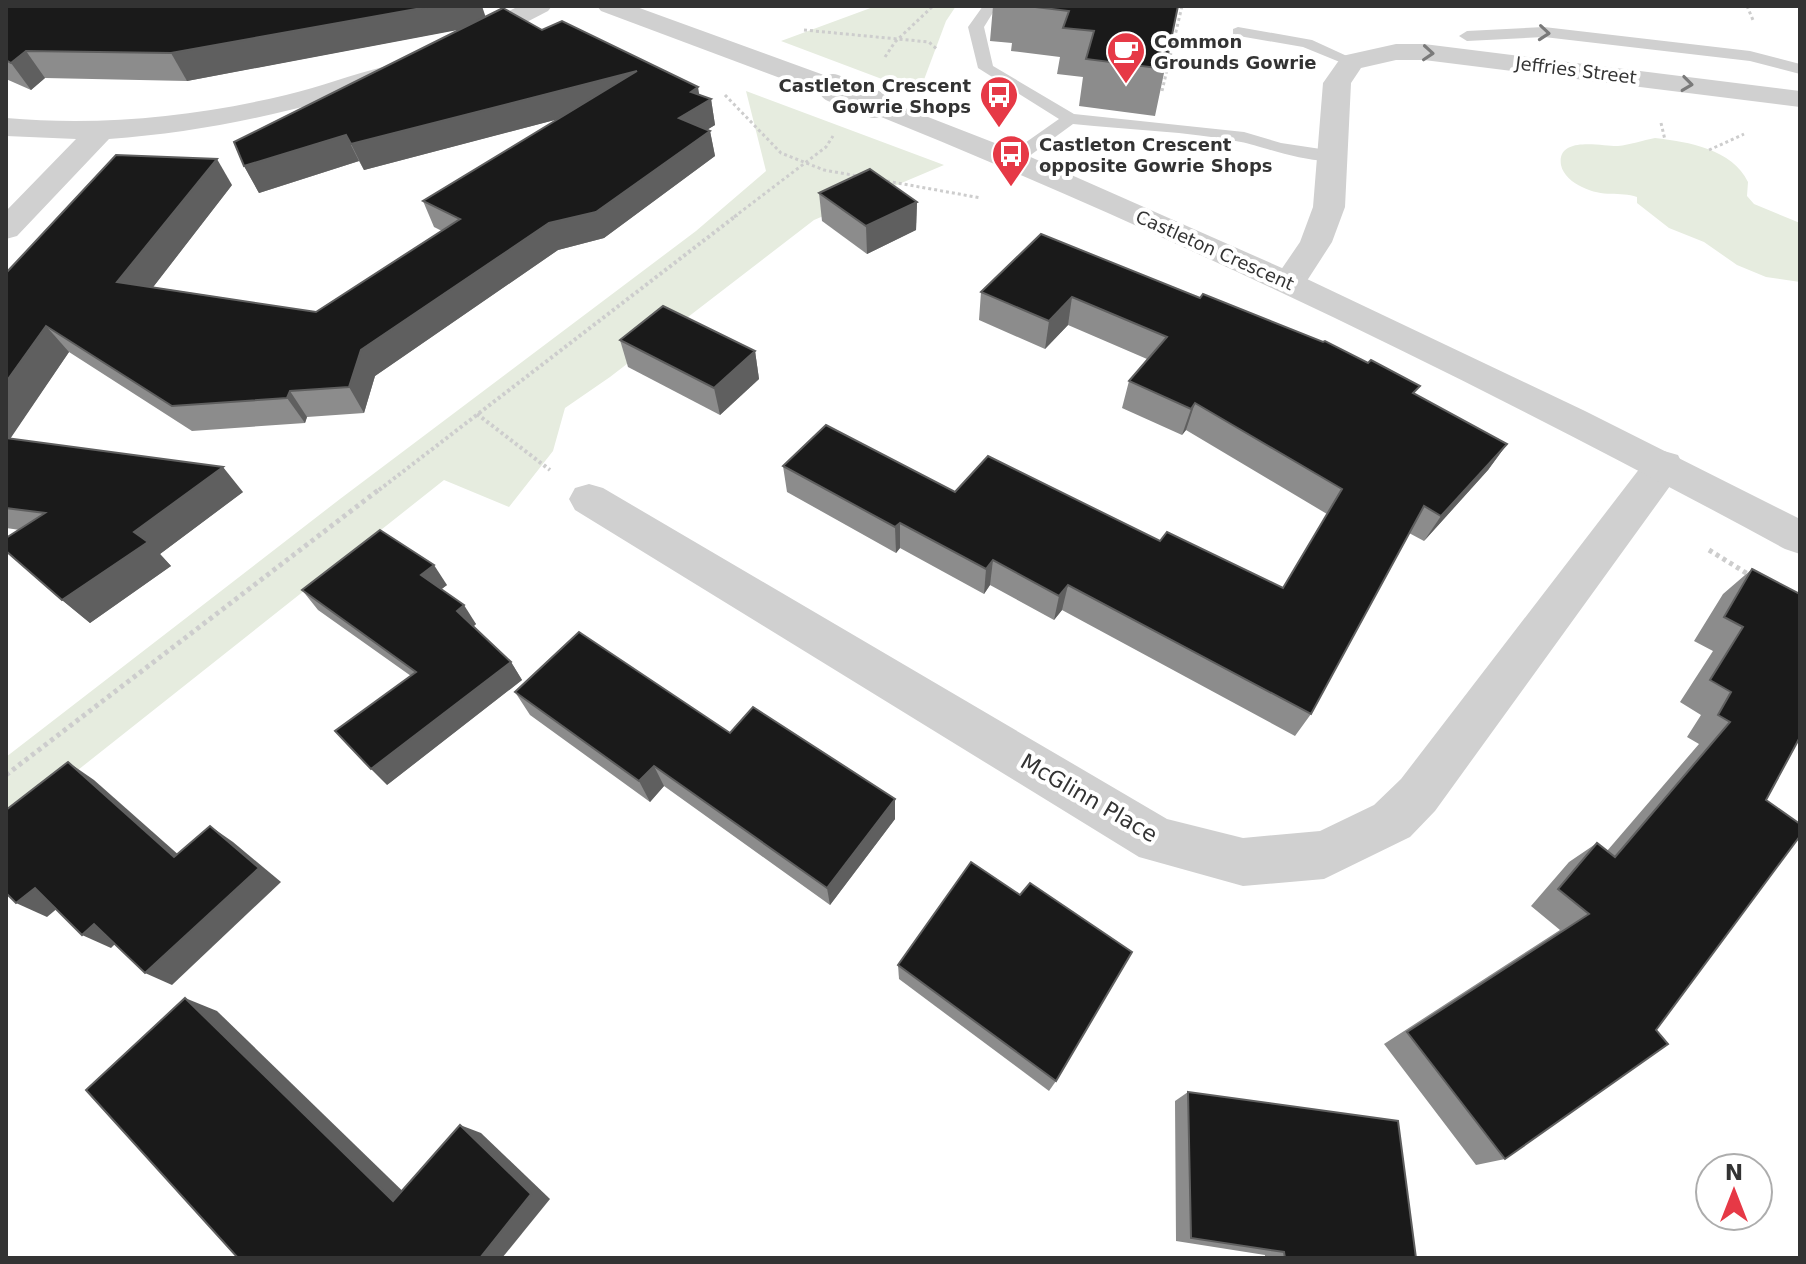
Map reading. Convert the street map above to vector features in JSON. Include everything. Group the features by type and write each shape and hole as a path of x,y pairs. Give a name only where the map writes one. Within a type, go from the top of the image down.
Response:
{"street":[{"path":"6,127 102,129 194,122 288,104 432,58 539,6"},
{"name":"Castleton Crescent","path":"610,6 874,104 1289,283 1664,465 1800,538"},
{"name":"Jeffries Street","path":"1352,62 1396,52 1424,52 1800,99"},
{"path":"1289,283 1316,242 1325,219 1334,156 1337,83 1352,62"},
{"path":"6,229 102,129"},
{"name":"McGlinn Place","path":"589,499 1157,840 1243,862 1324,855 1392,821 1418,795 1664,465"}],"lane":[{"path":"990,6 976,27 986,68 1070,119 1244,137 1278,148 1334,156"},
{"path":"1238,32 1307,43 1352,62"},
{"path":"1467,36 1544,32 1750,56 1800,69"},
{"path":"1011,161 1070,119"}],"path":[{"path":"878,68 895,42 933,6"},
{"path":"717,86 781,153 824,170 985,198"},
{"path":"6,775 826,147 834,134"},
{"path":"477,414 589,499"},
{"path":"1707,549 1761,581"}],"shaded area":[{"path":"876,6 956,6 946,21 919,93 781,41"},
{"path":"746,91 944,165 814,220 565,408 553,451 509,507 444,480 6,827 6,757 340,499 696,231 766,171"},
{"path":"1655,138 1695,145 1721,155 1741,171 1748,182 1747,196 1754,204 1800,223 1800,282 1766,277 1737,265 1704,242 1669,228 1637,203 1637,197 1590,190 1572,181 1562,169 1562,155 1574,146 1618,146"}],"building":[{"path":"6,6 433,6 171,53 26,51 11,63 6,60"},
{"path":"1027,6 1178,6 1165,69 1086,59 1094,31 1063,28 1069,11"},
{"path":"503,8 542,30 562,21 698,87 691,92 711,99 679,118 710,131 596,212 549,223 361,350 349,387 290,391 287,398 172,406 46,326 6,382 6,273 116,155 217,159 117,282 316,312 460,219 423,201 637,71 351,144 346,135 244,166 234,142"},
{"path":"870,169 917,202 866,226 819,193"},
{"path":"1041,234 1200,298 1203,294 1325,341 1368,363 1371,360 1420,386 1413,393 1507,444 1441,516 1424,506 1311,714 1068,585 1059,596 993,560 986,569 900,523 895,527 783,466 826,425 955,492 988,456 1160,541 1167,532 1283,588 1342,489 1195,403 1191,409 1129,381 1167,337 1072,297 1049,321 981,292"},
{"path":"663,306 755,351 714,388 620,340"},
{"path":"6,438 223,467 134,532 148,542 62,600 6,551 6,538 45,513 6,508"},
{"path":"380,530 434,565 421,575 464,605 457,611 511,662 371,769 335,731 416,672 302,590"},
{"path":"1752,569 1800,594 1800,737 1766,800 1800,824 1800,836 1656,1030 1668,1044 1505,1159 1407,1032 1589,914 1558,889 1597,843 1615,857 1730,722 1718,715 1731,692 1710,680 1743,627 1724,617"},
{"path":"579,632 730,733 753,707 895,799 827,888 654,766 639,781 515,692"},
{"path":"68,762 174,857 210,826 259,868 145,973 94,924 82,935 35,888 16,903 6,893 6,810"},
{"path":"971,862 1020,895 1030,883 1132,952 1056,1081 898,965"},
{"path":"185,998 393,1201 460,1125 531,1194 480,1258 238,1258 86,1090"},
{"path":"1188,1092 1398,1121 1416,1258 1285,1258 1284,1252 1191,1238"}],"place":[{"name":"Common Grounds Gowrie","path":"1126,85"},
{"name":"Castleton Crescent Gowrie Shops","path":"999,129"},
{"name":"Castleton Crescent opposite Gowrie Shops","path":"1011,188"}]}
